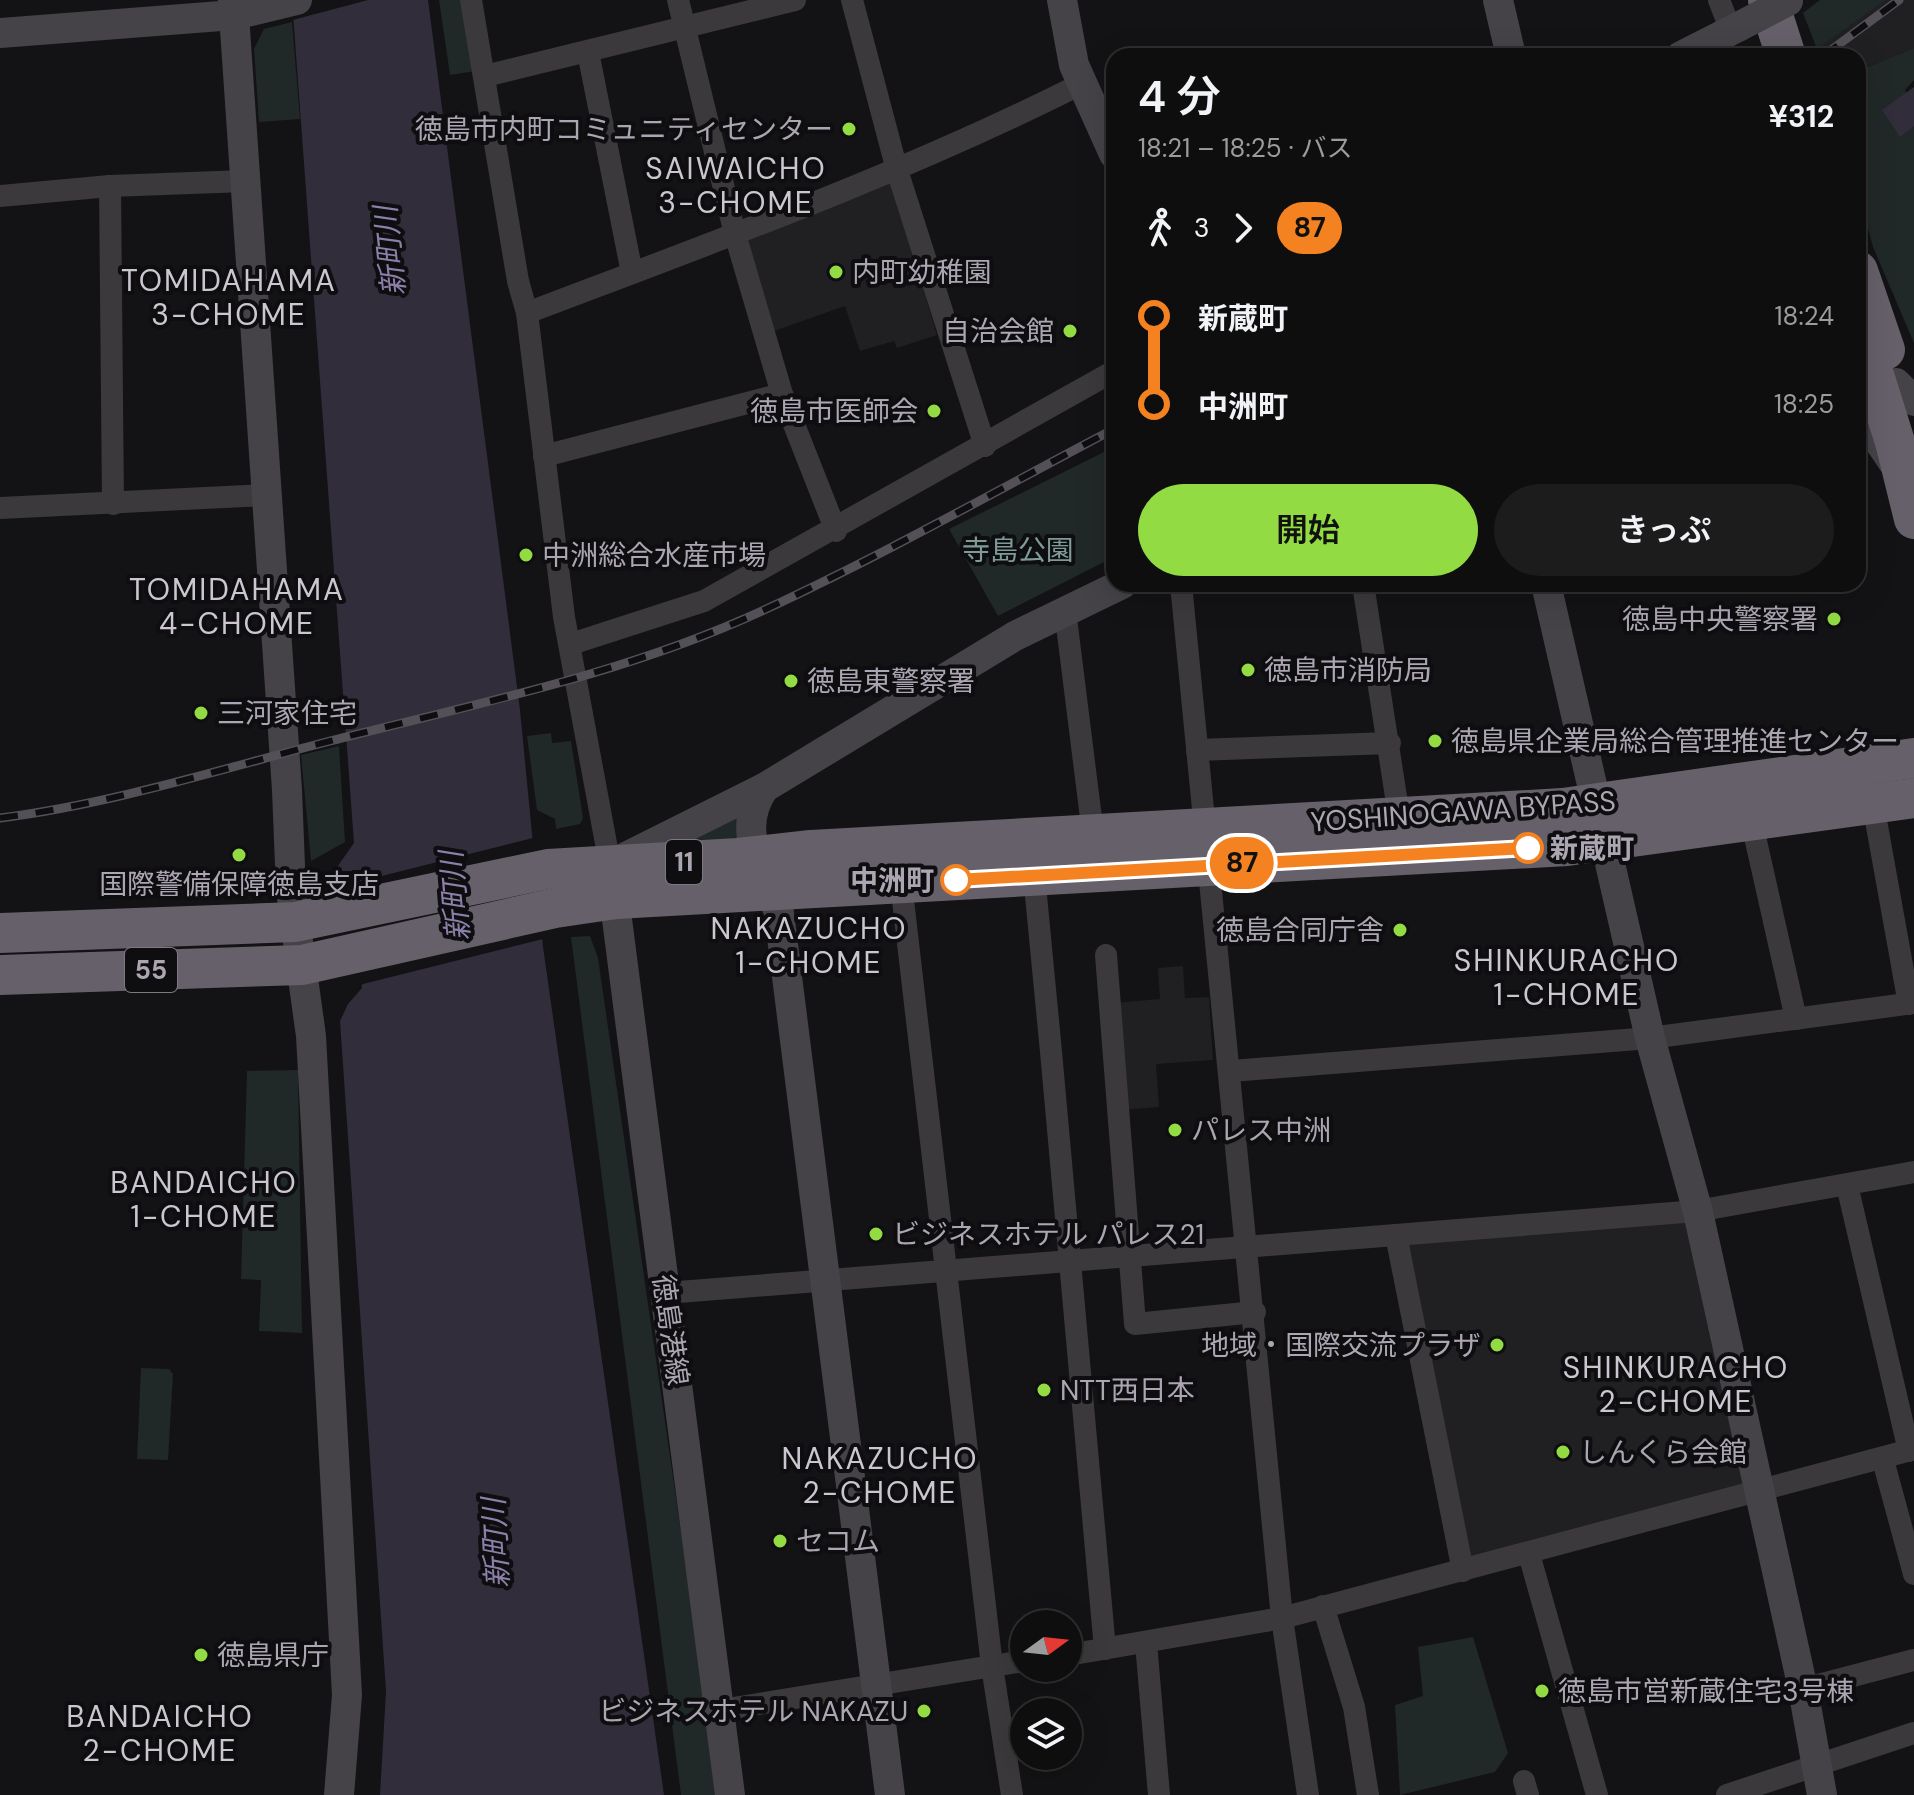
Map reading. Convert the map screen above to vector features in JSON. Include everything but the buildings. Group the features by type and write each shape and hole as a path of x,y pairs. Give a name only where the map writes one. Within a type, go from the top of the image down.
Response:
{"highway":[{"path":"1782,0 1785,48"},
{"path":"1739,19 1761,48"},
{"path":"1866,305 1909,500"},
{"path":"1866,343 1886,390 1914,432"},
{"name":"YOSHINOGAWA BYPASS","path":"295,922 548,869 613,882 764,873 1093,834 1206,847 1567,846 1598,822 1914,758"},
{"name":"YOSHINOGAWA BYPASS","path":"764,873 901,883 1034,875 1399,816 1598,822 1751,819 1914,798"},
{"name":"YOSHINOGAWA BYPASS","path":"302,965 341,959 555,908 613,882"},
{"name":"55","path":"0,933 295,922"},
{"name":"55","path":"0,975 302,965"}],"street":[{"path":"0,33 234,8 265,8 297,0"},
{"path":"471,0 518,281 527,313 564,617 613,882 952,672 1065,610 1106,591"},
{"path":"678,0 735,234 782,394 836,531"},
{"path":"485,76 795,0"},
{"path":"852,0 897,170 985,446"},
{"path":"1062,0 1071,55 1106,137"},
{"path":"1498,0 1509,48"},
{"path":"1719,0 1739,19"},
{"path":"1694,48 1739,19 1782,0"},
{"path":"234,8 295,922 312,1052 347,1695 339,1795"},
{"path":"588,52 632,273"},
{"path":"527,313 897,170 1081,84"},
{"path":"0,196 110,186 245,181"},
{"path":"110,186 113,504"},
{"path":"571,644 704,601 836,531 1106,376"},
{"path":"544,456 782,394"},
{"path":"1866,428 1872,431 1909,500"},
{"path":"0,508 265,495"},
{"path":"1182,592 1255,1312 1282,1618 1308,1795"},
{"path":"1364,592 1399,816"},
{"path":"1548,592 1598,822 1650,1038 1697,1211 1803,1689 1819,1782"},
{"path":"1065,610 1093,834"},
{"path":"1197,750 1390,743"},
{"path":"764,788 750,812 764,873 779,913 890,1795"},
{"path":"1231,1071 1650,1038 1911,1004 1873,804"},
{"path":"1751,819 1796,1019"},
{"path":"1034,875 1054,1065 1067,1263 1105,1649"},
{"name":"徳島港線","path":"613,882 730,1795"},
{"path":"901,883 992,1666 1012,1795"},
{"path":"1106,955 1135,1324 1255,1312"},
{"path":"666,1293 1697,1211 1914,1172"},
{"path":"1082,1653 1282,1618 1883,1460 1911,1450 1847,1185"},
{"path":"1396,1235 1463,1571"},
{"path":"1883,1460 1914,1574"},
{"path":"1529,1554 1597,1795"},
{"path":"1323,1606 1354,1707 1368,1795"},
{"path":"1146,1643 1159,1795"},
{"path":"1803,1689 1914,1660"},
{"path":"721,1710 1010,1663"},
{"path":"1727,1795 1819,1782 1914,1733"}],"shaded area":[{"path":"1886,0 1914,0 1914,48 1866,68 1866,48 1817,48"},
{"name":"内町幼稚園","path":"891,180 937,335 897,348 894,341 860,351 845,306 774,331 743,238"},
{"path":"1183,966 1185,998 1209,997 1213,1060 1156,1064 1159,1107 1122,1110 1114,1003 1160,999 1158,968"},
{"path":"1698,1212 1760,1491 1469,1563 1407,1240"}],"green space":[{"path":"439,0 462,0 476,71 450,75"},
{"path":"1820,0 1886,0 1818,48 1803,13"},
{"path":"292,22 300,119 259,122 254,49 264,29"},
{"path":"1914,48 1914,80 1905,90 1914,107 1914,343 1873,247 1866,221 1866,68"},
{"name":"寺島公園","path":"1106,451 1106,561 998,616 949,529"},
{"path":"551,733 552,743 571,741 583,818 580,824 556,829 555,819 537,810 527,736"},
{"path":"339,746 345,842 311,861 301,755"},
{"path":"737,811 740,840 692,842 691,836"},
{"path":"590,936 598,958 719,1795 681,1795 571,937"},
{"path":"298,1070 302,1333 259,1331 261,1280 241,1279 247,1071"},
{"path":"141,1368 169,1369 173,1374 168,1460 137,1459"},
{"path":"1473,1637 1508,1753 1495,1772 1400,1795 1395,1705 1423,1696 1418,1647"}],"water":[{"name":"新町川","path":"292,0 428,0 520,710 543,947 664,1795 380,1795 386,1691 340,1021 348,1004 362,988 335,870 354,843"},
{"path":"1914,87 1914,126 1900,137 1882,110"}],"pier":[{"path":"288,0 368,0 289,21"},
{"path":"537,837 547,938 363,984 356,990 358,987 334,888"}],"railway":[{"path":"1834,48 1899,0"},
{"path":"0,818 83,804 166,785 495,700 659,652 808,589 1106,433"}],"bus line":[{"name":"87","path":"956,880 1528,848"}],"place":[{"name":"徳島市内町コミュニティセンター","path":"849,129"},
{"name":"内町幼稚園","path":"836,272"},
{"name":"自治会館","path":"1070,331"},
{"name":"徳島市医師会","path":"934,411"},
{"name":"中洲総合水産市場","path":"526,555"},
{"name":"徳島中央警察署","path":"1834,619"},
{"name":"徳島市消防局","path":"1248,670"},
{"name":"徳島東警察署","path":"791,681"},
{"name":"三河家住宅","path":"201,713"},
{"name":"徳島県企業局総合管理推進センター","path":"1435,741"},
{"name":"新蔵町","path":"1528,848"},
{"name":"国際警備保障徳島支店","path":"239,855"},
{"name":"中洲町","path":"956,880"},
{"name":"徳島合同庁舎","path":"1400,930"},
{"name":"パレス中洲","path":"1175,1130"},
{"name":"ビジネスホテル パレス21","path":"876,1234"},
{"name":"地域・国際交流プラザ","path":"1497,1345"},
{"name":"NTT西日本","path":"1044,1390"},
{"name":"しんくら会館","path":"1563,1452"},
{"name":"セコム","path":"780,1541"},
{"name":"徳島県庁","path":"201,1655"},
{"name":"徳島市営新蔵住宅3号棟","path":"1542,1691"},
{"name":"ビジネスホテル NAKAZU","path":"924,1711"}],"district":[{"name":"SAIWAICHO 3-CHOME","path":"736,186"},
{"name":"TOMIDAHAMA 3-CHOME","path":"229,298"},
{"name":"TOMIDAHAMA 4-CHOME","path":"237,607"},
{"name":"NAKAZUCHO 1-CHOME","path":"809,946"},
{"name":"SHINKURACHO 1-CHOME","path":"1567,978"},
{"name":"BANDAICHO 1-CHOME","path":"204,1200"},
{"name":"SHINKURACHO 2-CHOME","path":"1676,1385"},
{"name":"NAKAZUCHO 2-CHOME","path":"880,1476"},
{"name":"BANDAICHO 2-CHOME","path":"160,1734"}]}
